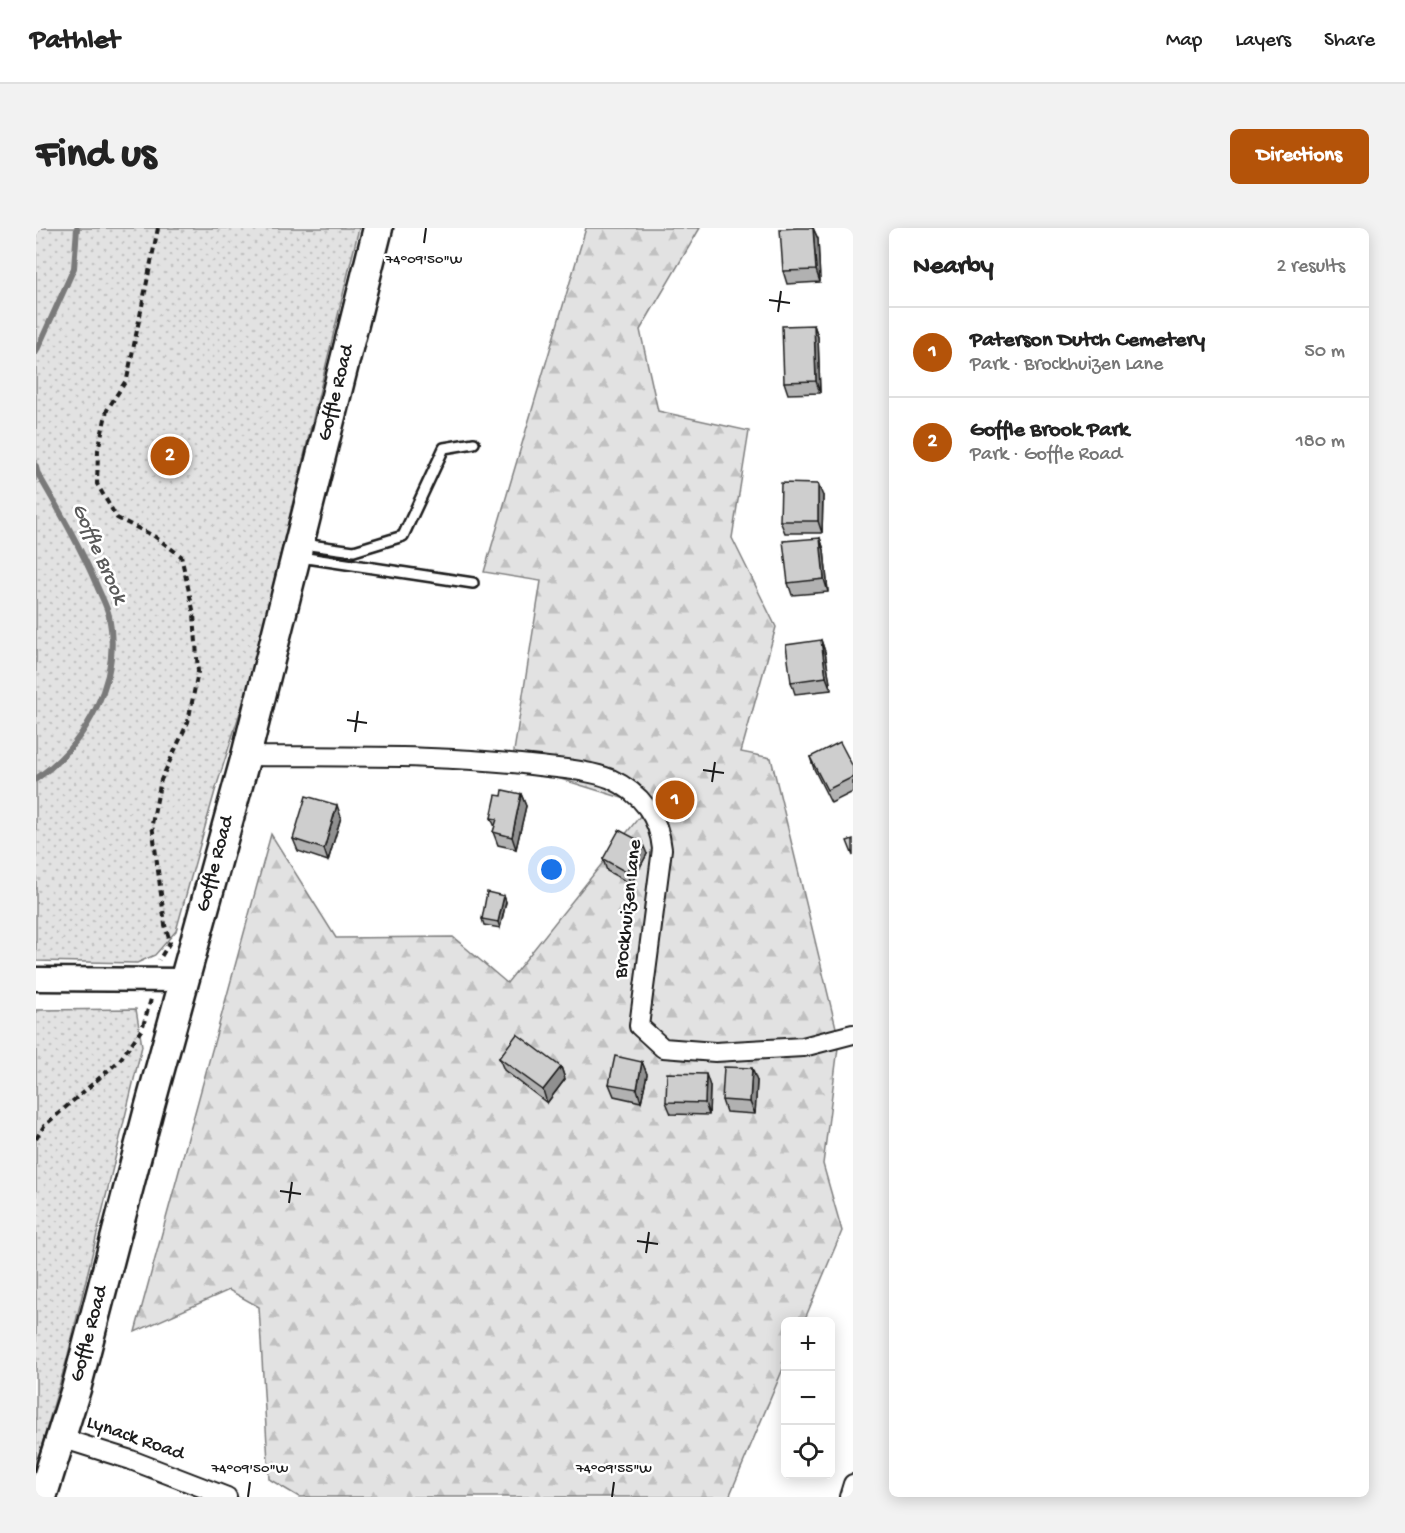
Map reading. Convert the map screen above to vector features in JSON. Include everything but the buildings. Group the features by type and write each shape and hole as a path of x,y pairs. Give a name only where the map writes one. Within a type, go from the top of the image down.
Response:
{"main road":[{"name":"Goffle Road","path":"42,1497 61,1438 246,756 378,228"}],"street":[{"name":"Brockhuizen Lane","path":"246,756 500,761 588,772 611,780 642,802 652,813 660,830 662,849 639,1026 663,1048 715,1052 803,1047 853,1034"},
{"path":"36,980 157,971 184,980"},
{"name":"Lynack Road","path":"61,1438 131,1460 227,1497"},
{"path":"849,1497 853,1484"}],"lane":[{"path":"298,550 354,551 403,536 444,448 474,443"},
{"path":"298,550 472,583"}],"path":[{"path":"36,1139 44,1126 119,1061 142,1029 157,971 170,942 165,925 152,824 161,780 188,722 198,672 194,614 181,556 154,536 117,518 97,484 98,450 107,410 127,379 158,228"}],"green space":[{"path":"36,228 359,228 249,684 215,791 176,931 155,955 137,963 36,961"},
{"path":"586,228 700,228 640,330 658,411 749,431 732,538 776,627 741,752 771,758 839,1040 823,1164 842,1231 806,1317 781,1317 781,1374 729,1497 299,1497 269,1479 259,1307 229,1290 135,1332 271,834 336,938 453,937 507,983 648,806 512,764 541,581 484,572"},
{"path":"136,1009 142,1046 67,1359 36,1465 36,1010"}],"waterway":[{"name":"Goffle Brook","path":"36,352 74,268 77,228"},
{"name":"Goffle Brook","path":"36,466 37,472 84,557 104,601 109,616 112,640 105,686 96,708 70,748 36,779"}],"place":[{"name":"Goffle Brook Park","path":"170,456"},
{"name":"Paterson Dutch Cemetery","path":"675,800"}]}
